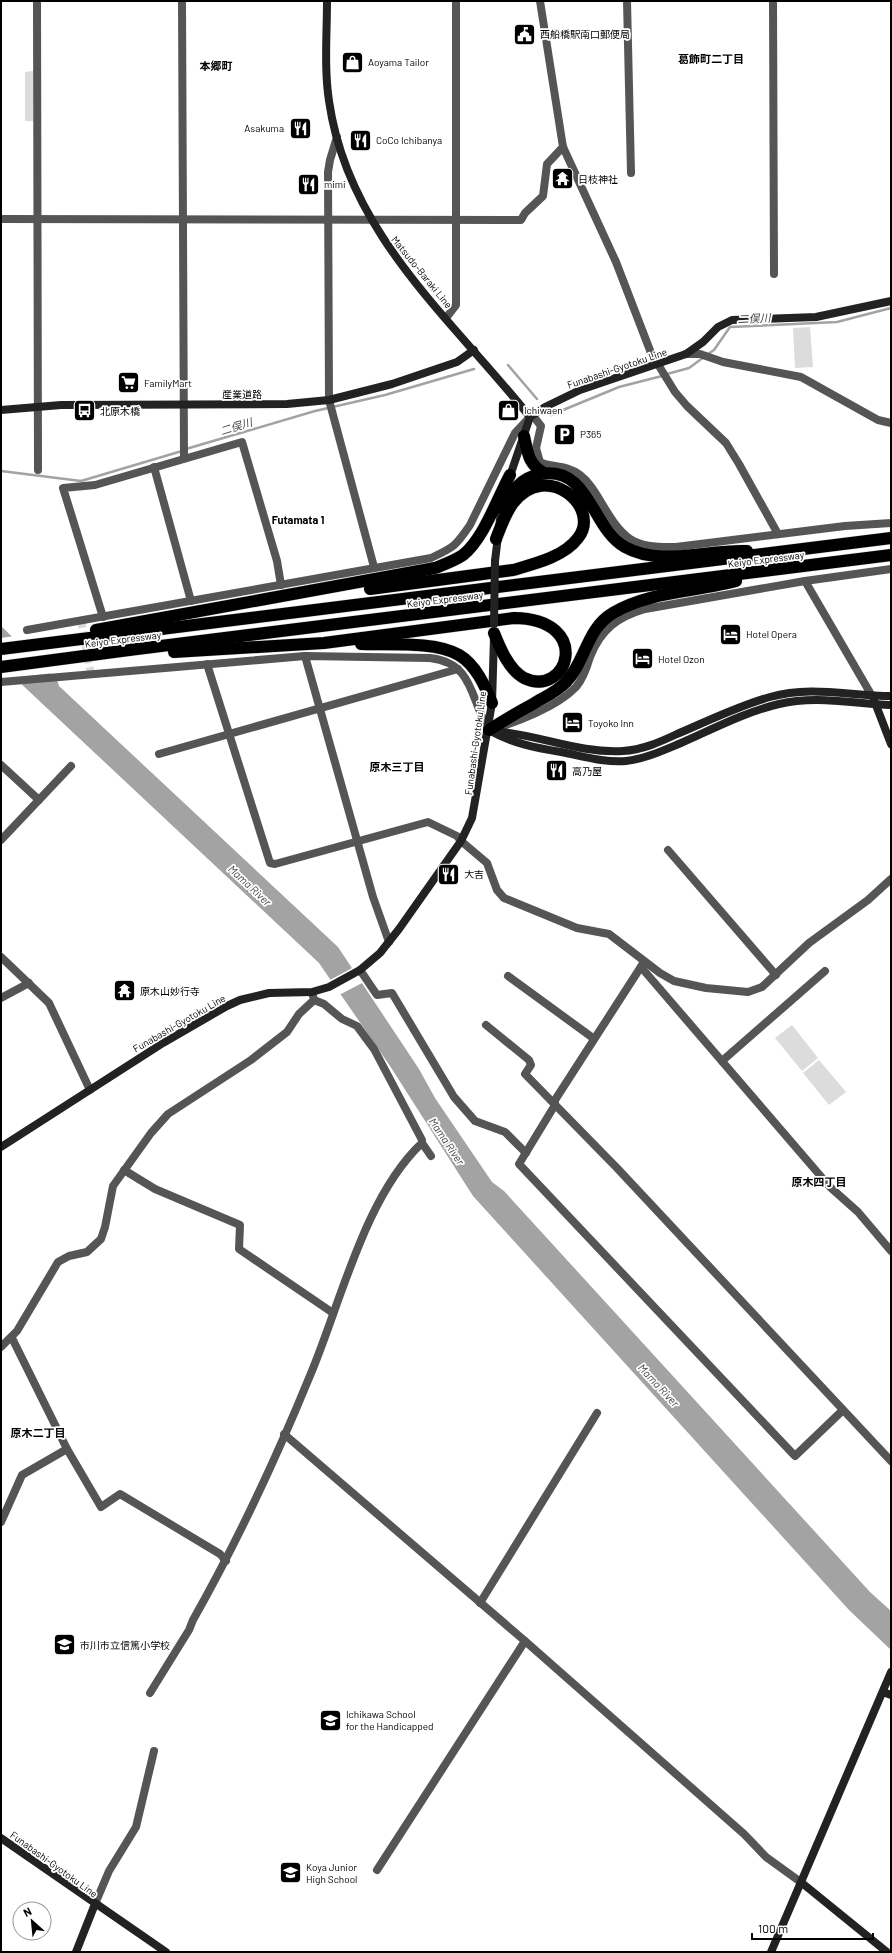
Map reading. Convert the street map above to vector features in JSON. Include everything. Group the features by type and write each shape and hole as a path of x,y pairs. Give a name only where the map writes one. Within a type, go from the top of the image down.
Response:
{"highway":[{"path":"524,436 531,463 535,468 544,473 561,476 578,485 585,493 602,525 625,547 637,552 676,557 728,550 778,552"},
{"path":"500,513 510,494 520,482 532,476 544,473"},
{"path":"42,644 86,632 406,575 435,568 450,562 463,554 475,543 510,475"},
{"path":"237,604 512,570 532,565 565,550 573,543 582,531 582,514 579,506 567,491 558,487 547,485 536,487 524,493 514,502 507,513 496,539"},
{"name":"Keiyo Expressway","path":"1,649 891,538"},
{"name":"Keiyo Expressway","path":"1,666 550,599 891,555"},
{"path":"489,730 548,696 565,683 580,661 595,629 612,614 629,605 659,596 721,585 778,569"},
{"path":"129,650 164,652 324,643 507,619 525,618 553,628 559,635 566,650 564,666 559,672 544,680 524,678 511,666 494,629"},
{"path":"324,643 433,646 446,648 460,655 468,662 484,683 492,703"}],"main road":[{"name":"Matsudo-Baraki Line","path":"327,1 329,100 337,137 355,187 370,219 398,261 530,417"},
{"name":"Funabashi-Gyotoku Line","path":"1,1147 190,1026 240,1000 269,992 313,996 334,986 359,971 389,942 461,841 476,806 492,703 496,539 500,513 510,475 530,417 545,407 580,390 686,354 703,342 718,327 732,320 816,317 891,301"},
{"name":"産業道路","path":"1,410 37,406 96,404 287,404 329,400 392,384 457,362 474,350"},
{"path":"489,730 508,732 601,751 624,751 648,746 749,704 783,694 823,690 872,696 891,696"},
{"path":"872,696 891,744"},
{"path":"489,730 506,740 557,752 604,760 626,761 648,756 756,711 780,704 823,699 875,705 891,705"},
{"path":"771,1952 802,1883 891,1672"},
{"path":"883,1692 891,1696"},
{"name":"Funabashi-Gyotoku Line","path":"1,1838 95,1904 76,1952"},
{"path":"802,1883 887,1952"},
{"path":"95,1904 166,1952"}],"street":[{"path":"37,1 36,220 38,470"},
{"path":"182,1 182,404 184,458"},
{"path":"446,318 456,305 456,1"},
{"path":"540,1 563,147 616,262 651,353 666,375 675,392 695,415 726,443 778,534"},
{"path":"627,1 631,172"},
{"path":"773,1 774,274"},
{"path":"337,137 330,160 328,219 329,400 374,567"},
{"path":"1,219 521,220 525,213 543,196 547,164 563,147"},
{"path":"686,354 700,354 723,362 801,378 878,420 891,423"},
{"path":"27,630 431,558 456,546 470,526 515,433 530,417 534,417 541,426 536,448 540,462 567,468 579,474 594,490 620,532 630,540 641,544 656,547 676,547 845,526 891,523"},
{"path":"103,617 63,488 95,485 242,442 277,561 281,584"},
{"path":"154,467 191,601"},
{"path":"5,682 305,656 441,659 458,669 469,682 482,721 489,730 517,722 557,701 575,688 584,674 596,644 613,624 623,617 645,609 805,581 891,569"},
{"path":"805,581 872,696"},
{"path":"305,656 373,897 389,942"},
{"path":"208,664 270,862 275,864 428,822 457,836 487,863 497,890 504,898 577,928 609,934 643,964 722,1061 830,1187 858,1212 891,1251"},
{"path":"159,754 458,669"},
{"path":"1,765 39,800"},
{"path":"1,840 71,766"},
{"path":"668,850 776,975"},
{"path":"643,964 674,981 706,988 748,992 762,987 810,943 868,900 891,879"},
{"path":"1,957 49,1003 90,1090"},
{"path":"643,964 593,1038 555,1100 555,1105 519,1164 794,1456 843,1410"},
{"path":"359,971 378,995 392,993 454,1097 475,1121 505,1132 526,1153"},
{"path":"722,1061 826,971"},
{"path":"508,976 593,1038"},
{"path":"1,998 28,984"},
{"path":"1,1347 12,1338 58,1262 69,1256 87,1252 101,1239 105,1227 113,1186 151,1133 168,1114 250,1060 287,1032 313,996 342,1019 357,1026 374,1049 422,1140 422,1143 431,1156"},
{"path":"486,1025 529,1060 531,1065 525,1074 891,1461"},
{"path":"150,1693 189,1630 192,1620 226,1561 310,1378 333,1313 367,1226 382,1196 408,1156 422,1143"},
{"path":"124,1170 155,1189 240,1225 239,1249 333,1313"},
{"path":"12,1338 67,1449 101,1507 120,1494 220,1554 226,1561"},
{"path":"480,1603 597,1413"},
{"path":"284,1434 525,1641 744,1834 766,1857 802,1883"},
{"path":"1,1522 22,1475 67,1449"},
{"path":"377,1870 525,1641"},
{"path":"95,1904 109,1871 136,1827 154,1751"}],"shaded area":[{"path":"33,71 33,121 25,121 25,72"},
{"path":"810,327 813,367 795,368 793,328"},
{"path":"792,1025 818,1058 802,1071 775,1038"},
{"path":"819,1060 846,1092 829,1105 803,1073"}],"water":[{"name":"Mama River","path":"1,626 57,680 59,686 338,947 419,1069 435,1098 492,1182 504,1191 870,1592 891,1611 891,1650 849,1610 473,1196 390,1066 319,963 1,665"}],"pier":[{"path":"15,636 53,673 12,678 1,668 1,638"},
{"path":"354,967 364,982 339,995 330,980"}],"waterway":[{"name":"二俣川","path":"708,354 714,350 730,327 837,322 891,308"},
{"name":"二俣川","path":"667,374 689,368 704,357"},
{"name":"二俣川","path":"508,365 537,399"},
{"name":"二俣川","path":"186,449 315,411 385,395 474,369"},
{"name":"二俣川","path":"547,411 551,415 619,387 662,376"},
{"name":"二俣川","path":"1,471 81,481 182,451"}],"tunnel":[{"path":"81,620 91,675"}],"place":[{"name":"西船橋駅南口郵便局","path":"524,34"},
{"name":"Aoyama Tailor","path":"353,62"},
{"name":"Asakuma","path":"300,128"},
{"name":"CoCo Ichibanya","path":"361,140"},
{"name":"日枝神社","path":"562,179"},
{"name":"mimi","path":"309,184"},
{"name":"FamilyMart","path":"128,383"},
{"name":"Ichiwaen","path":"509,410"},
{"name":"北原木橋","path":"84,411"},
{"name":"P365","path":"564,434"},
{"name":"Hotel Opera","path":"730,634"},
{"name":"Hotel Ozon","path":"643,659"},
{"name":"Toyoko Inn","path":"573,723"},
{"name":"高乃屋","path":"556,771"},
{"name":"大吉","path":"449,874"},
{"name":"原木山妙行寺","path":"125,991"},
{"name":"市川市立信篤小学校","path":"65,1645"},
{"name":"Ichikawa School for the Handicapped","path":"331,1720"},
{"name":"Koya Junior High School","path":"291,1873"}],"district":[{"name":"葛飾町二丁目","path":"711,58"},
{"name":"本郷町","path":"216,65"},
{"name":"Futamata 1","path":"298,519"},
{"name":"原木三丁目","path":"397,766"},
{"name":"原木四丁目","path":"819,1181"},
{"name":"原木二丁目","path":"38,1432"}]}
